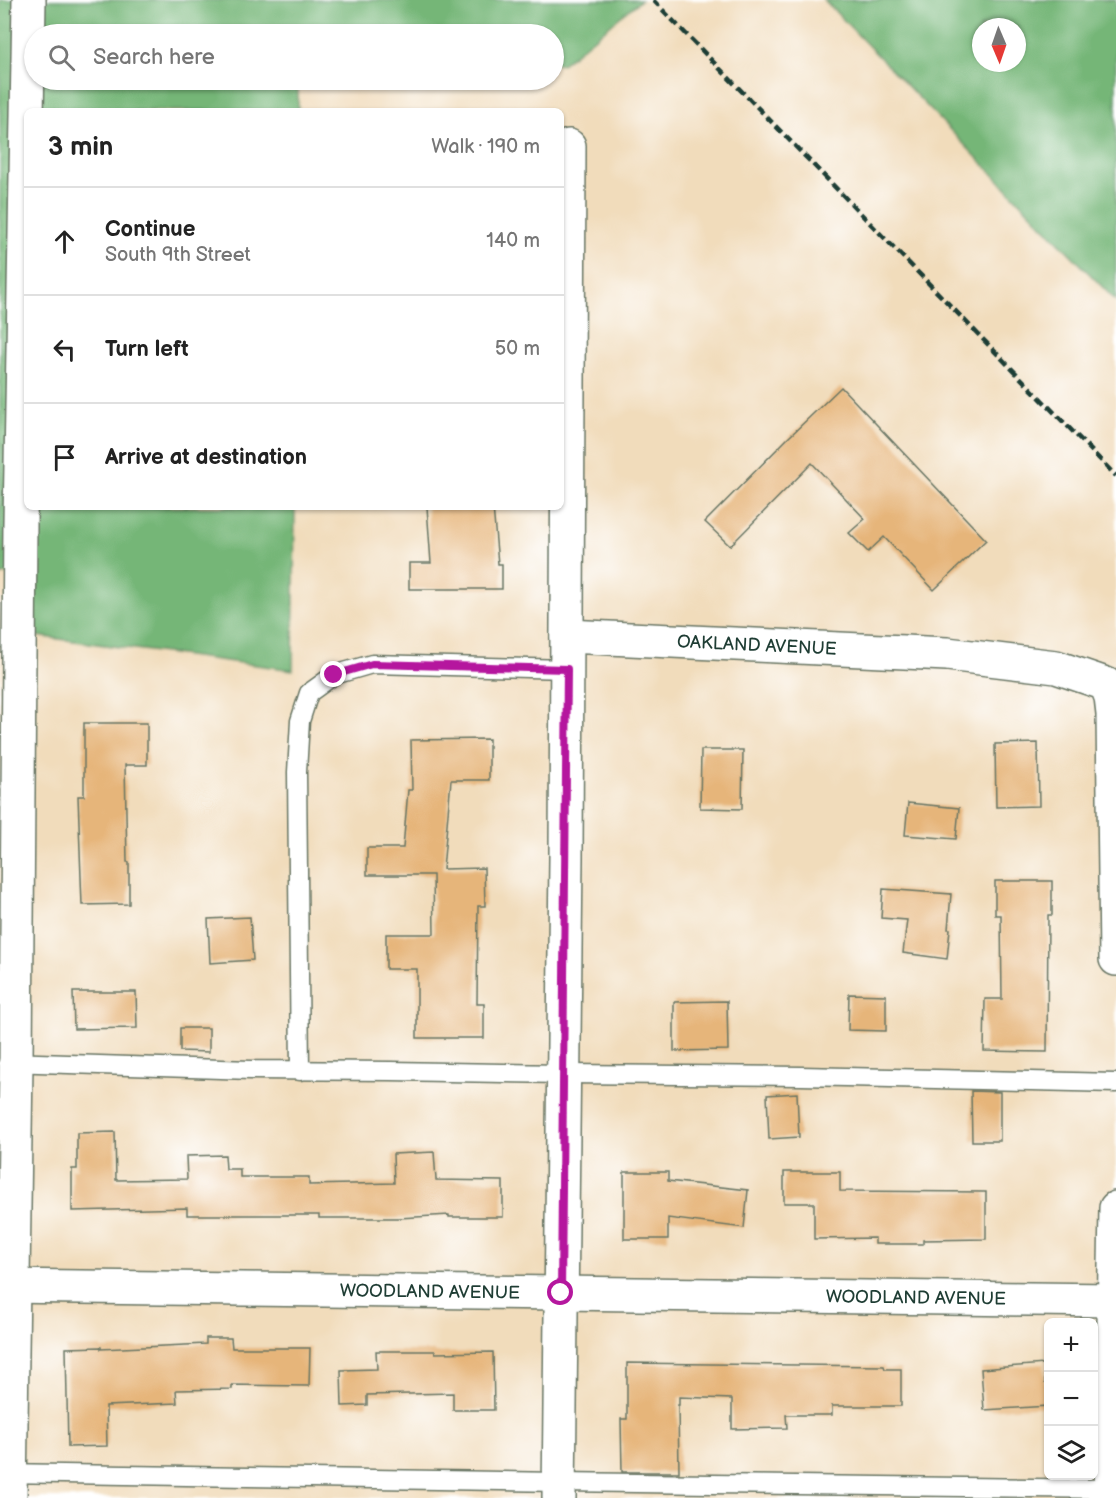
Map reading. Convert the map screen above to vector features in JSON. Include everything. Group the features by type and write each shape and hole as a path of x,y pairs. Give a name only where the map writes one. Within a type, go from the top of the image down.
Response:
{"street":[{"path":"29,0 29,24"},
{"path":"27,108 28,90"},
{"path":"559,1490 564,1074 569,146"},
{"path":"7,1481 8,1062 24,304"},
{"name":"OAKLAND AVENUE","path":"567,636 947,654 1056,667 1106,684 1111,697 1113,714 1116,959"},
{"path":"1113,1492 1116,1208"},
{"name":"WOODLAND AVENUE","path":"6,1286 1114,1300"}],"lane":[{"path":"300,1071 297,772 300,721 309,693 334,675 372,664 567,669"},
{"path":"8,1062 251,1071 468,1071 1116,1083"},
{"path":"7,1481 559,1490 1113,1492"}],"green space":[{"path":"0,0 641,0 564,62 564,24 24,24 24,90 298,90 298,108 24,108 24,510 295,510 293,670 14,633 18,570 0,576"},
{"path":"824,0 1116,0 1116,301"}],"building":[{"path":"841,387 986,540 934,590 884,537 868,552 849,533 865,519 812,463 730,546 705,522"},
{"path":"427,510 493,510 498,564 502,564 502,589 409,589 409,563 431,563"},
{"path":"84,723 147,723 147,765 125,765 129,904 82,905 78,796 84,796"},
{"path":"489,739 489,780 451,780 443,869 484,868 485,906 478,906 477,1004 484,1004 484,1038 417,1038 417,969 386,969 386,934 434,934 433,875 367,875 367,848 403,848 408,790 412,790 411,740"},
{"path":"1038,743 1039,806 996,807 995,744"},
{"path":"701,750 743,750 742,809 700,808"},
{"path":"908,803 959,808 956,839 905,835"},
{"path":"995,881 1052,881 1052,915 1048,915 1047,1052 984,1051 985,999 1002,999 1001,915 995,915"},
{"path":"883,889 951,894 947,959 903,953 907,920 881,918"},
{"path":"250,917 253,960 210,963 208,919"},
{"path":"73,992 136,992 137,1028 74,1029"},
{"path":"849,994 886,995 886,1031 848,1030"},
{"path":"727,1001 728,1050 674,1051 674,1002"},
{"path":"180,1028 209,1028 209,1052 180,1051"},
{"path":"971,1091 1000,1092 1000,1141 972,1141"},
{"path":"797,1093 799,1137 769,1139 767,1095"},
{"path":"115,1132 116,1180 187,1179 186,1156 225,1155 226,1169 240,1169 240,1177 309,1177 309,1185 394,1183 393,1154 434,1152 436,1180 503,1181 503,1217 449,1217 449,1215 399,1218 319,1218 319,1215 187,1215 187,1208 72,1211 72,1169 77,1169 77,1133"},
{"path":"624,1172 668,1172 668,1181 748,1190 744,1228 668,1218 668,1239 624,1239"},
{"path":"784,1172 840,1172 840,1191 986,1192 986,1239 923,1240 923,1244 875,1244 875,1238 814,1239 814,1203 784,1203"},
{"path":"206,1338 231,1338 232,1348 310,1348 309,1386 232,1385 232,1389 176,1390 177,1403 106,1406 107,1446 68,1447 66,1348 101,1347 101,1349 206,1344"},
{"path":"376,1351 493,1352 494,1410 453,1410 453,1393 367,1395 367,1405 342,1406 341,1370 377,1369"},
{"path":"627,1363 884,1366 885,1369 901,1369 901,1406 832,1406 832,1415 786,1415 787,1428 732,1429 732,1399 679,1397 679,1472 622,1472 621,1419 627,1419"},
{"path":"1044,1364 1044,1406 984,1410 981,1369"}],"railway":[{"path":"653,0 1116,476"}],"route":[{"path":"334,675 372,664 567,669 561,1293"}]}
